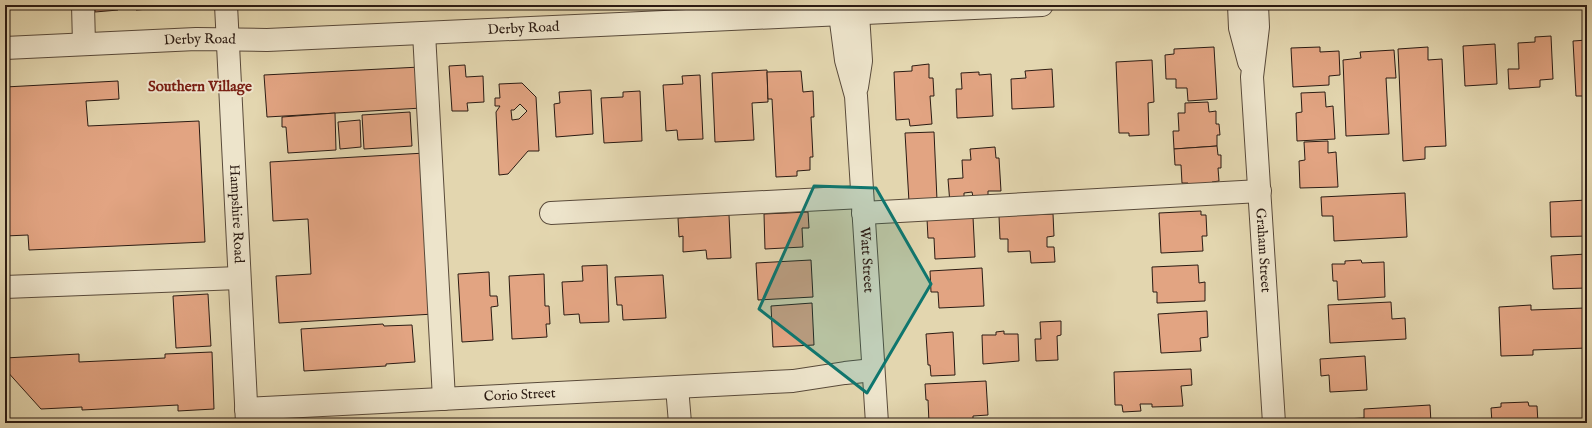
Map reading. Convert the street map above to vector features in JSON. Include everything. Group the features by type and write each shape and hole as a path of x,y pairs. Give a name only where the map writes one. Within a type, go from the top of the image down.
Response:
{"street":[{"path":"83,5 84,44"},
{"name":"Hampshire Road","path":"226,5 247,416"},
{"name":"Derby Road","path":"5,48 424,33 1042,5"},
{"name":"Graham Street","path":"1239,5 1240,28 1252,77 1274,423"},
{"name":"Graham Street","path":"1252,77 1258,27 1257,5"},
{"name":"Watt Street","path":"849,14 861,60 856,96 877,423"},
{"path":"424,33 444,399"},
{"path":"551,214 1260,191"},
{"path":"5,287 239,278"},
{"name":"Corio Street","path":"247,416 444,399 793,381 845,373 874,378"},
{"path":"677,387 680,423"}],"highlighted area":[{"path":"814,186 876,188 931,284 867,393 759,309"}],"building":[{"path":"95,5 118,5 118,10 95,12"},
{"path":"136,5 163,5 163,8 136,10"},
{"path":"1551,36 1553,79 1540,80 1540,87 1509,89 1508,69 1519,69 1518,43 1535,42 1535,37"},
{"path":"1587,40 1587,96 1576,96 1573,41"},
{"path":"1495,44 1497,84 1465,86 1463,46"},
{"path":"1214,47 1217,99 1188,101 1187,88 1176,88 1176,79 1166,79 1165,55 1174,54 1174,49"},
{"path":"1320,47 1320,52 1339,51 1340,75 1329,76 1329,85 1293,87 1291,48"},
{"path":"1428,47 1428,60 1442,59 1446,146 1425,147 1425,159 1403,161 1398,49"},
{"path":"1394,50 1396,78 1386,78 1389,134 1346,136 1343,60 1361,58 1360,52"},
{"path":"1152,60 1154,102 1148,103 1149,135 1129,136 1129,133 1119,133 1116,62"},
{"path":"929,64 929,78 933,78 934,96 930,96 932,124 910,126 909,119 896,120 894,72 912,71 912,66"},
{"path":"465,65 466,77 483,76 484,102 467,103 468,111 452,111 449,66"},
{"path":"420,67 422,108 267,117 264,75"},
{"path":"1052,69 1054,107 1012,109 1011,79 1026,78 1025,71"},
{"path":"767,70 768,102 752,103 754,140 715,142 712,73"},
{"path":"801,71 803,92 813,91 814,117 811,117 813,157 810,157 810,170 797,171 797,176 776,177 772,99 768,99 767,72"},
{"path":"979,72 979,75 991,74 993,116 957,118 956,89 962,89 961,73"},
{"path":"700,75 703,139 678,140 677,130 666,131 663,85 683,84 682,76"},
{"path":"118,81 119,99 86,101 88,126 199,121 205,242 29,250 28,235 5,236 5,87"},
{"path":"522,83 536,97 539,151 528,151 508,174 499,175 496,112 500,106 495,106 495,98 500,98 499,84","holes":["520,104 527,111 519,119 512,120 511,110 514,110"]},
{"path":"591,90 593,134 556,137 554,104 560,103 559,92"},
{"path":"640,91 642,141 604,143 601,98 623,97 623,92"},
{"path":"1325,92 1326,107 1333,106 1335,139 1297,141 1296,113 1302,112 1301,93"},
{"path":"1208,102 1209,112 1216,111 1216,124 1219,124 1220,135 1217,135 1217,146 1174,149 1173,131 1179,131 1178,113 1185,113 1185,103"},
{"path":"410,112 412,146 364,149 362,115"},
{"path":"335,113 336,150 288,153 286,127 282,127 282,117"},
{"path":"360,120 361,147 340,149 338,122"},
{"path":"934,132 937,200 909,202 905,133"},
{"path":"1328,141 1328,153 1336,152 1338,187 1300,188 1299,161 1305,160 1304,142"},
{"path":"1217,146 1218,155 1221,155 1221,168 1218,168 1219,181 1212,182 1213,191 1189,192 1188,183 1182,183 1181,165 1175,165 1174,149"},
{"path":"995,147 996,158 999,158 1001,191 988,191 988,196 973,197 972,192 964,193 964,204 950,204 948,179 963,178 962,160 971,160 970,149"},
{"path":"425,153 434,314 279,323 276,276 311,274 308,219 273,221 270,162"},
{"path":"1405,193 1407,237 1334,241 1333,216 1322,216 1321,197"},
{"path":"1587,200 1587,236 1551,237 1550,202"},
{"path":"1201,211 1201,215 1206,215 1207,236 1202,236 1203,251 1161,253 1159,213"},
{"path":"808,212 809,228 802,228 803,247 765,249 764,214"},
{"path":"1053,214 1054,236 1047,237 1047,247 1054,247 1055,262 1031,263 1030,251 1008,252 1008,239 1000,239 999,216"},
{"path":"729,215 731,258 707,259 706,250 683,252 683,236 679,237 678,218"},
{"path":"973,217 975,257 935,259 934,238 928,238 927,219"},
{"path":"1587,254 1587,288 1553,289 1551,256"},
{"path":"811,260 813,297 758,300 756,263"},
{"path":"1361,260 1362,263 1384,262 1385,297 1338,300 1337,281 1333,281 1332,264 1345,264 1345,261"},
{"path":"607,265 609,322 580,323 579,314 564,315 562,282 583,281 582,266"},
{"path":"1198,265 1199,283 1205,282 1205,301 1157,303 1157,292 1153,292 1152,267"},
{"path":"982,268 984,306 939,308 938,292 931,292 930,271"},
{"path":"489,272 490,296 497,296 498,306 491,307 493,340 462,342 458,274"},
{"path":"544,274 545,306 549,306 550,324 546,324 547,337 512,339 509,276"},
{"path":"663,275 666,318 623,320 622,305 617,305 615,277"},
{"path":"208,294 211,346 176,348 173,296"},
{"path":"1391,302 1392,319 1405,318 1406,339 1330,343 1328,305"},
{"path":"1587,302 1587,348 1533,350 1533,355 1501,356 1499,307 1531,305 1531,310 1585,308 1584,303"},
{"path":"812,303 814,345 773,347 771,306"},
{"path":"1207,311 1208,337 1200,338 1201,351 1161,353 1158,314"},
{"path":"1061,321 1061,335 1057,336 1058,360 1036,361 1035,339 1041,339 1040,322"},
{"path":"383,324 384,326 412,325 415,362 386,364 386,366 304,371 301,329"},
{"path":"1004,331 1004,334 1018,334 1019,361 983,364 982,335 996,335 996,332"},
{"path":"953,332 955,375 931,376 930,365 928,365 926,334"},
{"path":"212,352 214,409 178,411 178,405 82,410 82,407 41,409 5,369 5,358 79,354 79,362 165,358 165,354"},
{"path":"1365,356 1367,390 1330,392 1329,375 1321,376 1320,359"},
{"path":"1191,369 1192,385 1181,386 1183,406 1152,407 1152,404 1140,404 1141,411 1123,412 1122,405 1115,405 1114,372"},
{"path":"986,381 988,415 973,416 973,422 929,423 928,400 926,400 925,384"},
{"path":"1528,402 1529,406 1537,406 1538,423 1492,423 1491,408 1501,407 1501,403"},
{"path":"1430,405 1431,423 1324,423 1324,420 1364,418 1364,409"},
{"path":"1211,419 1211,423 1154,423 1154,422"}],"district":[{"name":"Southern Village","path":"200,86"}]}
